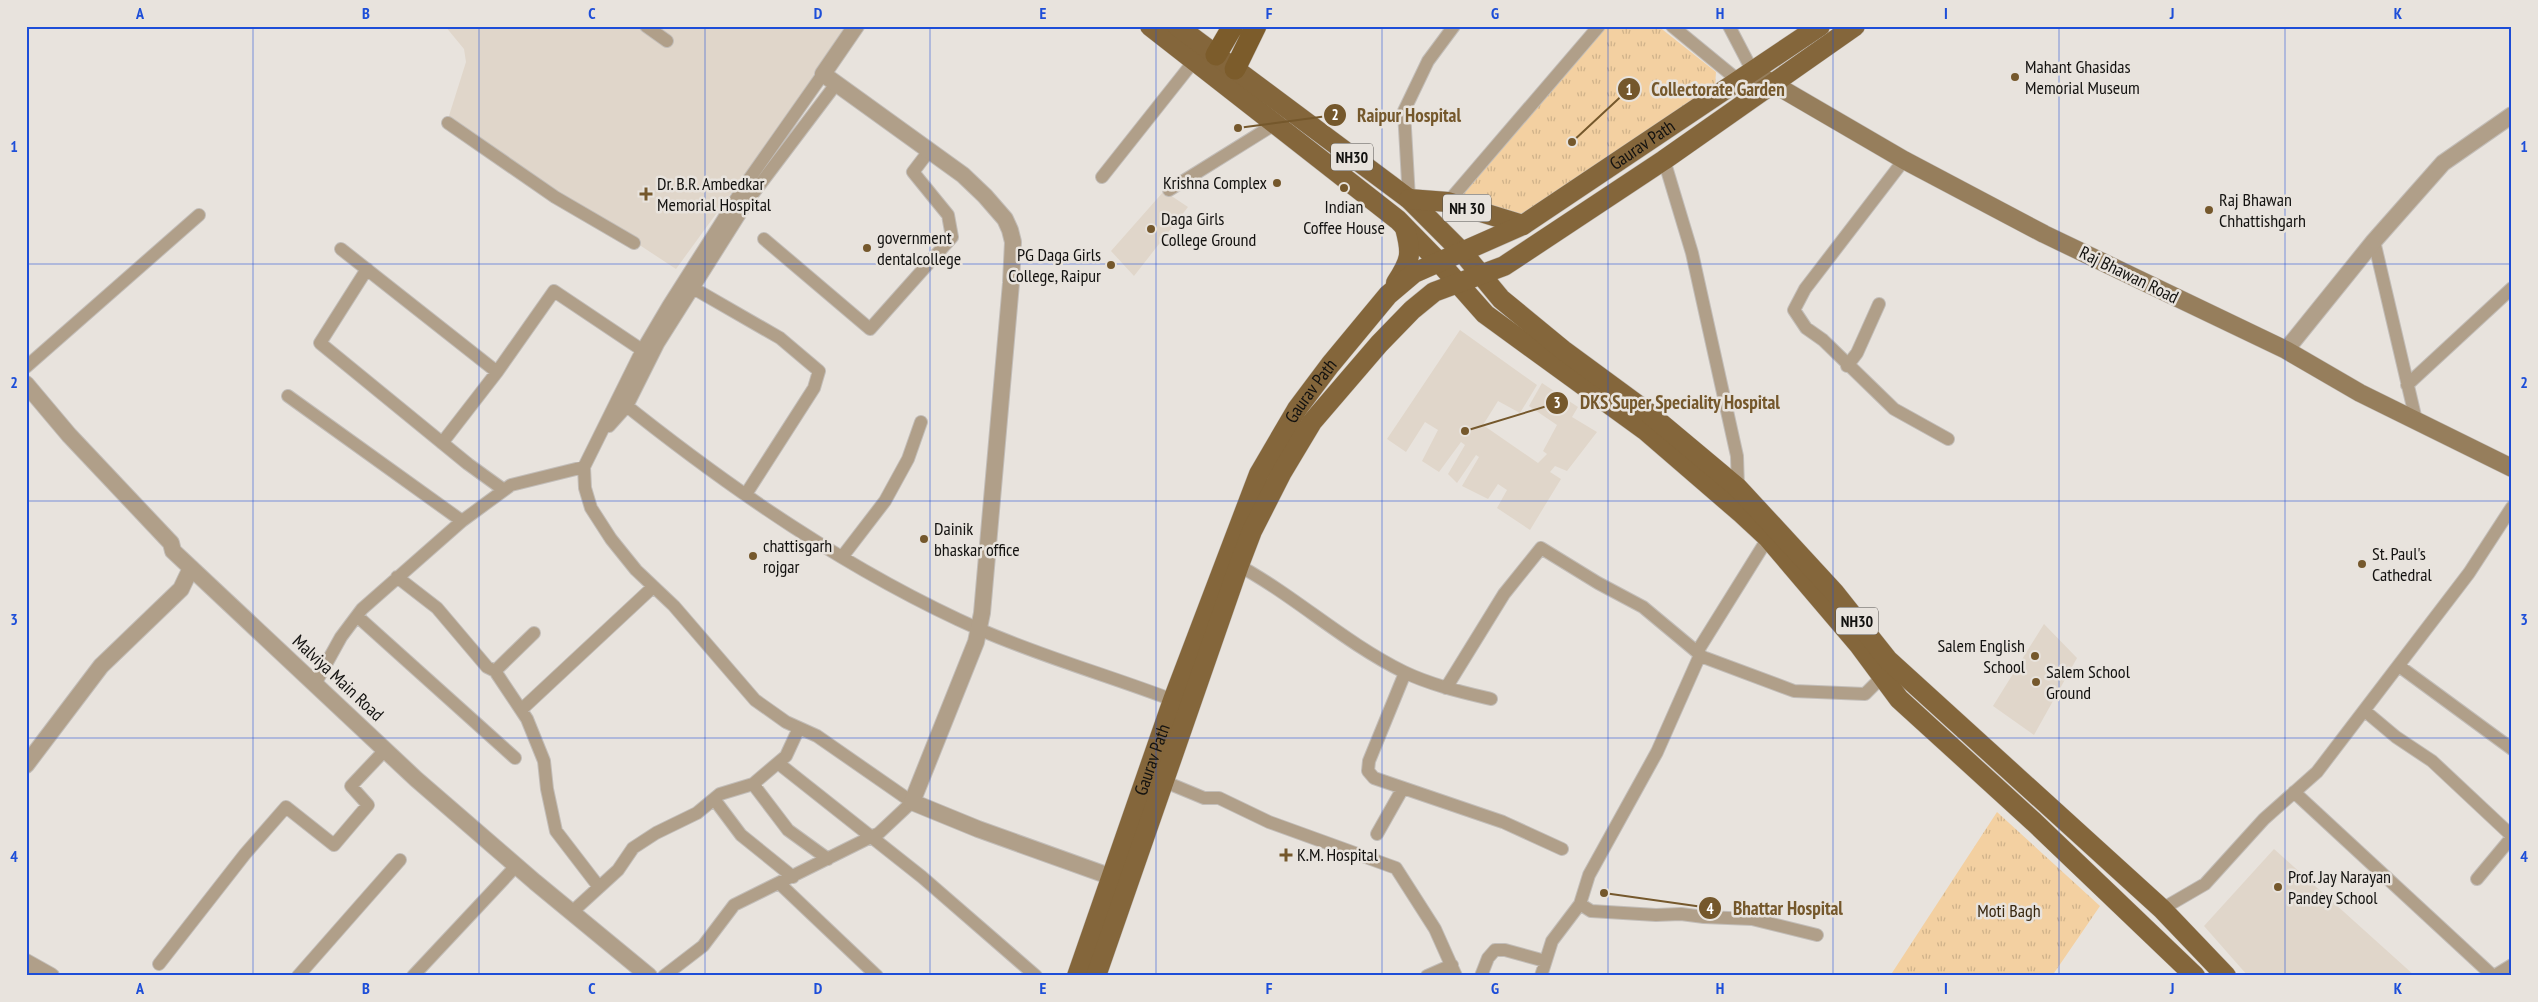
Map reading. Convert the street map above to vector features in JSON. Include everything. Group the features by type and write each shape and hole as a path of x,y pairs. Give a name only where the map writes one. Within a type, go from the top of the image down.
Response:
{"highway":[{"path":"1216,55 1233,26"},
{"path":"1235,68 1256,26"}],"main road":[{"name":"NH30","path":"1150,26 1405,228 1439,262 1485,314 1646,431 1725,485 1859,645 1899,699 2056,842 2194,975"},
{"name":"NH30","path":"1176,26 1409,199 1463,253 1501,299 1534,327 1646,411 1828,585 1888,660 2162,910 2200,947 2226,976"},
{"name":"Gaurav Path","path":"1077,976 1120,880 1173,700 1232,562 1259,474 1296,409 1388,295 1414,273 1523,225 1820,26"},
{"path":"1096,976 1120,880 1163,781 1232,562 1252,531 1282,472 1312,422 1379,344 1412,310 1434,292 1458,285 1501,268 1664,160 1771,83 1855,26"},
{"name":"Raj Bhawan Road","path":"1746,76 1771,83 1904,160 2044,234 2286,350 2360,393 2512,468"},
{"name":"NH 30","path":"1409,199 1448,202 1523,225"},
{"path":"1388,295 1407,267 1410,256 1405,228"}],"street":[{"path":"646,26 667,40"},
{"path":"856,26 830,79 752,195 595,444 584,467 585,488 591,508 626,558 674,606 754,700 786,722 841,752 912,802 978,829 1120,880"},
{"path":"622,402 642,350 713,233 830,79 841,68 868,26"},
{"path":"1409,199 1404,111 1428,61 1454,26"},
{"path":"1448,202 1599,26"},
{"path":"1672,26 1746,76"},
{"path":"1729,26 1746,76"},
{"path":"1102,177 1194,60"},
{"path":"664,976 703,946 734,905 794,877 872,836 912,802 976,642 982,613 1004,370 1012,242 1005,219 986,196 963,175 830,79"},
{"path":"2286,350 2374,241 2443,163 2510,118"},
{"path":"448,123 555,197 634,243"},
{"path":"1169,190 1275,124"},
{"path":"764,239 870,329 952,237 948,215 913,172 929,151"},
{"path":"1664,160 1692,252 1737,456 1725,485"},
{"path":"1904,160 1805,289 1794,310 1806,328 1823,340 1847,366 1894,409 1948,439"},
{"path":"26,367 199,215"},
{"path":"2374,241 2416,420"},
{"path":"341,249 497,372"},
{"path":"367,269 320,343 442,443 504,490"},
{"path":"693,288 780,338 818,370 814,388 746,494"},
{"path":"2408,384 2512,288"},
{"path":"442,443 497,372 554,290 642,350"},
{"path":"1847,366 1857,353 1880,304"},
{"path":"26,384 120,496"},
{"path":"288,396 462,521"},
{"path":"26,398 120,496"},
{"path":"622,402 746,494 842,557 979,629 1173,700"},
{"path":"842,557 885,501 908,459 921,422"},
{"path":"315,684 341,637 357,616 397,577 462,521 511,485 584,467"},
{"name":"Malviya Main Road","path":"120,496 165,550 172,551 191,568 416,779 516,866 649,976"},
{"path":"2162,910 2205,884 2264,819 2317,772 2400,666 2469,573 2512,507"},
{"path":"1541,976 1552,941 1580,904 1589,875 1657,752 1699,654 1768,538"},
{"path":"1446,688 1500,601 1541,548 1598,583 1644,607 1699,654 1794,691 1865,694 1882,677"},
{"path":"1232,562 1360,647 1405,673 1446,688 1491,699"},
{"path":"26,764 101,666 181,589 191,568"},
{"path":"397,577 437,608 488,667 495,671 527,719 544,761 546,789 556,831 599,887"},
{"path":"521,710 653,587"},
{"path":"357,616 515,758"},
{"path":"495,671 534,633"},
{"path":"2400,666 2512,750"},
{"path":"1405,673 1369,761 1368,772 1374,778 1503,822 1562,849"},
{"path":"2365,711 2396,737 2432,761 2512,837 2477,879"},
{"path":"572,912 618,870 633,848 656,833 697,813 720,794 753,784 786,756 799,728"},
{"path":"158,964 245,854 286,808 334,845 368,805 351,786 386,749"},
{"path":"778,763 872,836 1036,976"},
{"path":"1163,781 1204,798 1219,798 1268,822 1396,868 1435,929 1454,970 1427,976"},
{"path":"753,784 788,830 828,859"},
{"path":"1377,834 1403,788"},
{"path":"2294,792 2493,976 2512,965"},
{"path":"714,799 742,835 794,877"},
{"path":"298,976 400,860"},
{"path":"413,976 516,866"},
{"path":"780,884 842,940 877,976"},
{"path":"1580,904 1591,911 1752,919 1817,935"},
{"path":"2194,975 2200,947"},
{"path":"1481,976 1488,958 1495,950 1505,950 1545,961"},
{"path":"26,962 51,976"}],"shaded area":[{"name":"Dr. B.R. Ambedkar Memorial Hospital","path":"445,26 849,26 841,42 676,269 448,119 466,62 464,49"},
{"name":"Daga Girls College Ground","path":"1164,191 1188,207 1134,276 1111,251"},
{"path":"1460,330 1537,385 1520,413 1498,401 1483,425 1538,463 1547,454 1543,451 1557,425 1529,406 1542,383 1578,407 1572,417 1597,432 1567,471 1555,466 1550,472 1561,479 1530,530 1497,508 1507,490 1498,484 1488,499 1462,486 1479,457 1476,455 1457,483 1448,474 1465,445 1461,442 1439,472 1422,461 1438,430 1425,422 1406,452 1387,439"},
{"name":"Salem School Ground","path":"2044,624 2077,658 2034,735 1993,706"},
{"name":"Prof. Jay Narayan Pandey School","path":"2274,849 2415,976 2248,976 2204,926"}],"green space":[{"path":"1607,26 1658,26 1716,72 1715,87 1527,217 1460,196"},
{"name":"Moti Bagh","path":"1997,812 2100,906 2052,976 1890,976"}],"place":[{"name":"Mahant Ghasidas Memorial Museum","path":"2015,77"},
{"name":"Raipur Hospital","path":"1238,128"},
{"name":"Collectorate Garden","path":"1572,142"},
{"name":"Krishna Complex","path":"1277,183"},
{"name":"Indian Coffee House","path":"1344,188"},
{"name":"Dr. B.R. Ambedkar Memorial Hospital","path":"646,194"},
{"name":"Raj Bhawan Chhattishgarh","path":"2209,210"},
{"name":"Daga Girls College Ground","path":"1151,229"},
{"name":"government dentalcollege","path":"867,248"},
{"name":"PG Daga Girls College, Raipur","path":"1111,265"},
{"name":"DKS Super Speciality Hospital","path":"1465,431"},
{"name":"Dainik bhaskar office","path":"924,539"},
{"name":"chattisgarh rojgar","path":"753,556"},
{"name":"St. Paul's Cathedral","path":"2362,564"},
{"name":"Salem English School","path":"2035,656"},
{"name":"Salem School Ground","path":"2036,682"},
{"name":"K.M. Hospital","path":"1286,855"},
{"name":"Prof. Jay Narayan Pandey School","path":"2278,887"},
{"name":"Bhattar Hospital","path":"1604,893"}]}
